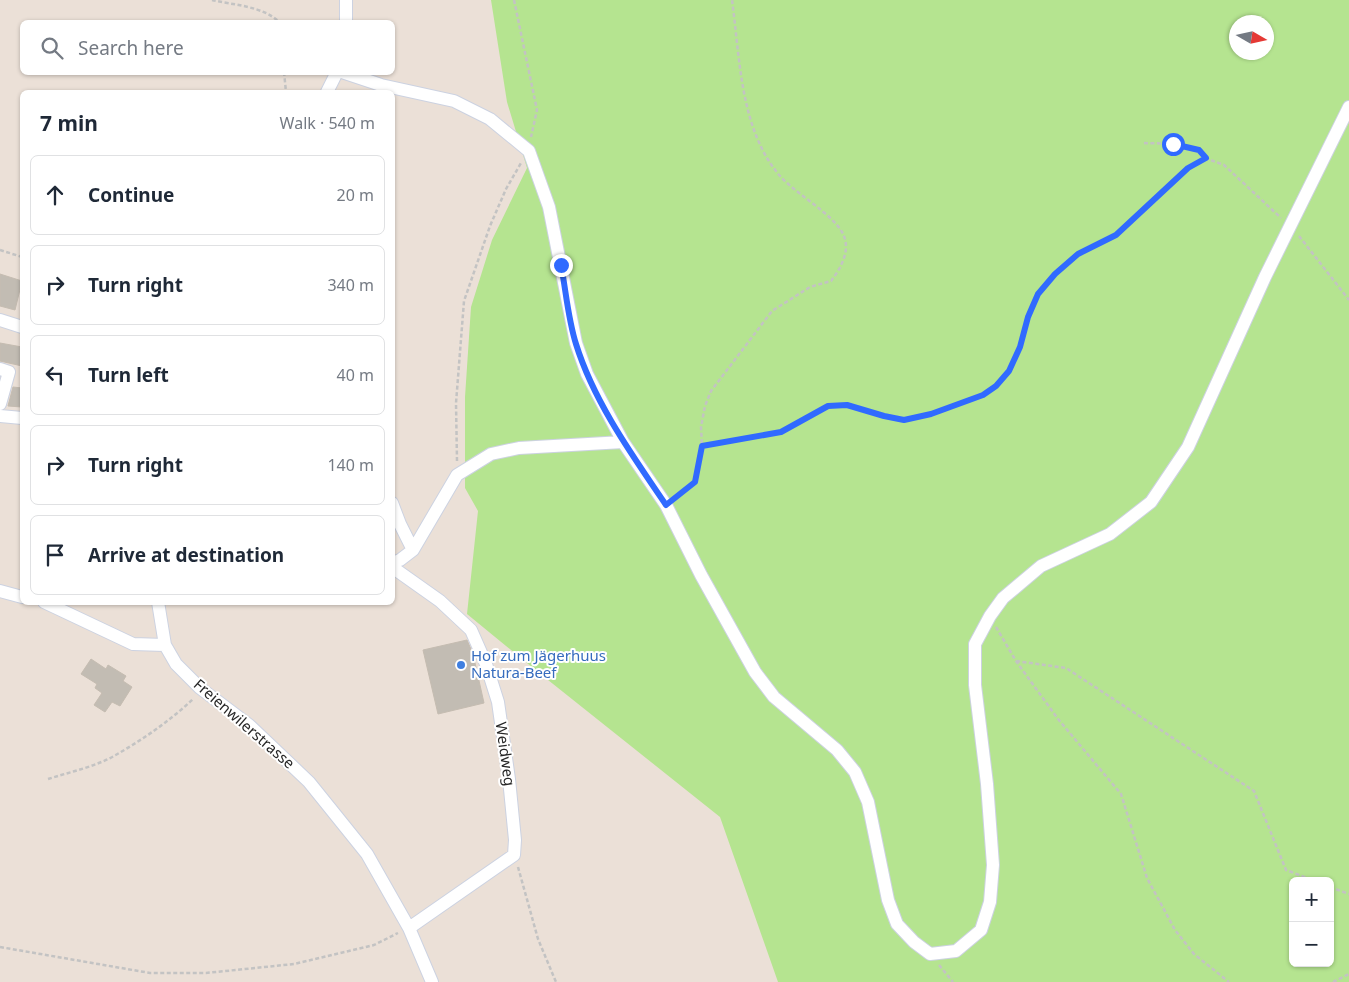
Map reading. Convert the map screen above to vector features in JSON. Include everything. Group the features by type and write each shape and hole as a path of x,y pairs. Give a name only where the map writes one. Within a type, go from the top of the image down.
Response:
{"street":[{"path":"346,0 346,20"},
{"path":"328,90 336,75"},
{"path":"351,75 381,85 454,102 490,119 529,150 548,207 576,343 587,374 623,442 666,505 701,575 755,672 774,697 837,750 855,772 868,802 891,908 898,924 914,942 930,954 956,952 981,930 990,902 994,865 975,685 975,644 990,616 1003,598 1041,566 1110,534 1151,502 1188,447 1265,277 1349,107"},
{"path":"0,320 20,326"},
{"path":"0,369 9,372 0,404"},
{"path":"0,416 20,418"},
{"path":"395,562 413,550 457,474 491,454 519,448 623,442"},
{"path":"395,511 413,550"},
{"name":"Weidweg","path":"395,570 440,601 471,630 486,664 498,702 510,779 515,840 514,855"},
{"path":"0,591 20,596"},
{"path":"50,605 133,644 165,645 158,605"},
{"name":"Freienwilerstrasse","path":"165,645 176,664 200,688 249,725 309,782 367,854 409,928 432,982"},
{"path":"409,928 514,855"}],"path":[{"path":"212,0 262,12 276,20"},
{"path":"457,474 456,403 464,301 490,226 506,189 529,150 537,110 514,0"},
{"path":"666,505 695,482 702,446 705,406 711,391 772,311 810,287 831,281 844,260 843,233 832,220 781,177 767,159 757,140 746,102 732,0"},
{"path":"284,75 286,90"},
{"path":"1144,144 1173,144 1199,150 1206,158 1224,165 1278,216"},
{"path":"702,446 781,432 828,406 847,405 904,420 931,414 983,395 996,386 1009,371 1020,347 1028,317 1038,294 1055,274 1078,254 1116,235 1188,168 1206,158"},
{"path":"1291,226 1349,300"},
{"path":"0,250 20,256"},
{"path":"990,616 1016,661 1058,719 1121,794 1147,878 1175,930 1194,954 1229,982"},
{"path":"1016,661 1066,668 1254,791 1286,870 1304,877"},
{"path":"48,779 81,769 113,756 178,713 196,696 200,688"},
{"path":"514,855 538,938 556,982"},
{"path":"1334,888 1349,894"},
{"path":"0,948 150,973 206,973 294,964 374,945 409,928"},
{"path":"930,954 953,982"},
{"path":"1334,982 1349,974"}],"green space":[{"path":"491,0 1349,0 1349,982 778,982 720,817 467,614 478,511 465,488 465,397 471,307 492,240 527,168 507,102"}],"building":[{"path":"0,274 20,280 15,310 0,306"},
{"path":"0,343 20,347 20,366 0,361"},
{"path":"13,387 20,388 20,407 8,406"},
{"path":"467,640 473,654 484,703 438,714 423,650"},
{"path":"91,659 106,669 108,665 126,676 123,681 132,687 120,706 112,702 105,712 94,705 102,693 95,688 97,684 81,674"}],"place":[{"name":"Hof zum Jägerhuus Natura-Beef","path":"461,665"}],"route":[{"path":"561,265 576,343 587,374 623,442 666,505 695,482 702,446 781,432 828,406 847,405 904,420 931,414 983,395 996,386 1009,371 1020,347 1028,317 1038,294 1055,274 1078,254 1116,235 1188,168 1206,158 1199,150 1173,144"}]}
